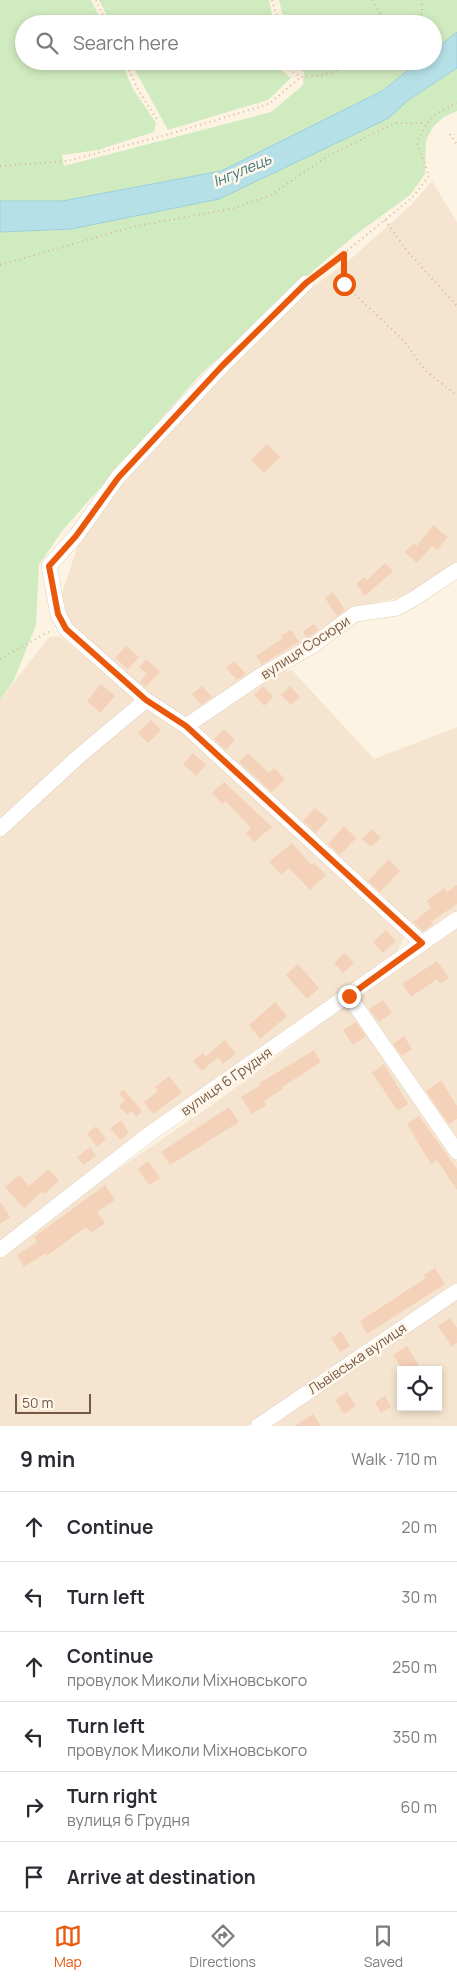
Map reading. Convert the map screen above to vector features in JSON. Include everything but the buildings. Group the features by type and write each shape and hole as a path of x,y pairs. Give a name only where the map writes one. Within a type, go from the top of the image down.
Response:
{"street":[{"path":"306,283 222,366 118,478 76,536 49,566 58,614 66,629 146,700 186,726 422,943"},
{"name":"вулиця Сосюри","path":"186,726 260,676 312,646 355,614 397,608 457,570"},
{"path":"0,829 78,757 146,700"},
{"name":"вулиця 6 Грудня","path":"0,1250 148,1135 457,919"},
{"path":"349,996 457,1152"},
{"name":"Львівська вулиця","path":"258,1426 457,1291"}],"path":[{"path":"96,0 103,15"},
{"path":"272,0 276,15"},
{"path":"372,0 380,14"},
{"path":"421,15 422,0"},
{"path":"129,70 137,88 158,121"},
{"path":"290,70 300,77"},
{"path":"0,166 67,161 166,135 270,104 300,77 323,75 337,70"},
{"path":"306,283 412,198 429,176 417,143 426,123 437,113 457,103"},
{"path":"0,265 132,227 234,208 272,195 328,156 395,123 426,123"},
{"path":"450,134 457,145"},
{"path":"385,220 407,251 457,306"},
{"path":"344,254 344,284 404,341 426,370 457,396"},
{"path":"0,659 53,630 66,629"}],"shaded area":[{"path":"432,181 457,222 457,562 413,594 359,607 186,719 148,695 66,620 59,602 80,539 131,465 309,290 353,257 410,206"},
{"path":"60,636 136,700 0,820 0,700 49,637"},
{"path":"292,670 374,759 457,727 457,913 422,936 193,727 277,672"},
{"path":"147,706 182,730 404,938 397,952 0,1243 0,835"},
{"path":"457,927 457,1141 357,997"},
{"path":"349,1003 457,1162 457,1284 247,1426 0,1426 0,1258 89,1189 212,1105"},
{"path":"457,1297 457,1426 272,1426"}],"green space":[{"path":"0,0 91,0 98,15 15,15 15,70 125,70 133,89 156,123 154,132 98,150 62,155 64,166 271,112 303,85 304,72 300,70 409,70 382,91 221,171 62,201 0,201"},
{"path":"99,0 269,0 272,15 106,15"},
{"path":"279,0 457,0 457,32 442,44 442,15 283,15"},
{"path":"457,68 457,111 444,117 433,127 426,140 425,174 410,195 355,235 313,271 199,376 62,531 39,565 36,625 14,680 0,700 0,232 71,229 389,118 407,101"},
{"path":"135,70 281,70 291,78 268,100 168,130"}],"water":[{"name":"Інгулець","path":"457,32 457,68 407,101 389,118 219,199 71,229 0,232 0,201 62,201 221,171 382,91 409,70 442,70 442,44"}],"route":[{"path":"344,284 344,254 306,283 222,366 118,478 76,536 49,566 58,614 66,629 146,700 186,726 422,943 349,996"}]}
